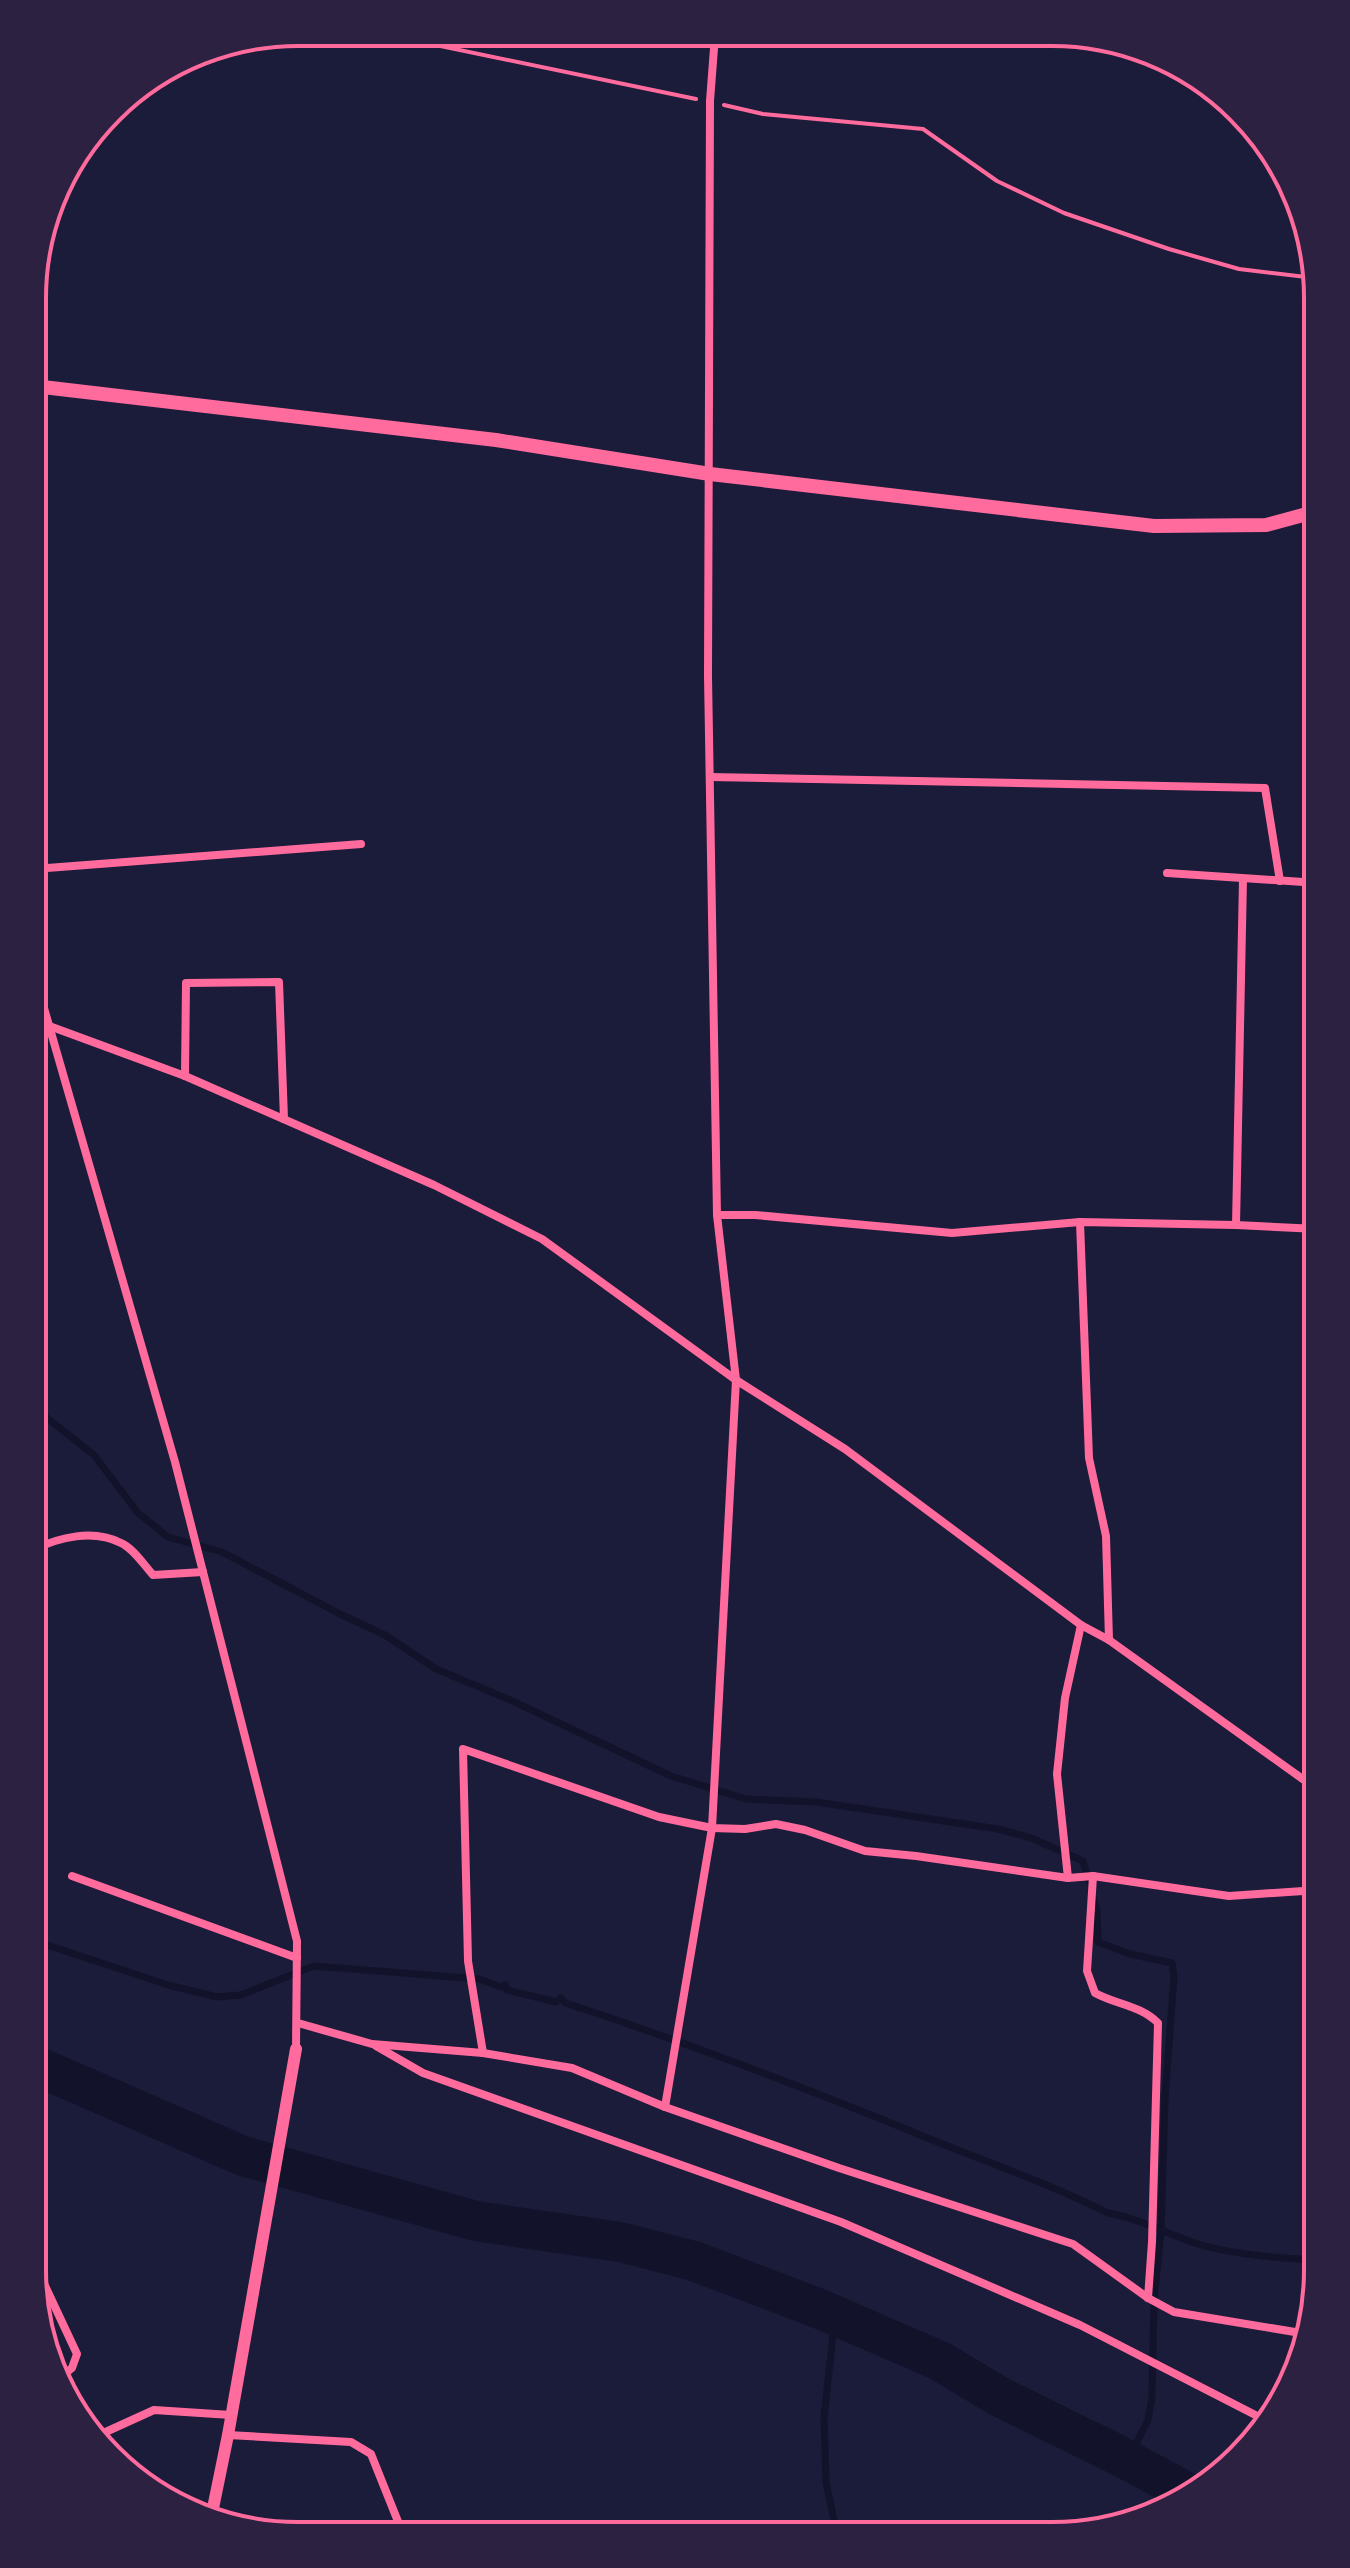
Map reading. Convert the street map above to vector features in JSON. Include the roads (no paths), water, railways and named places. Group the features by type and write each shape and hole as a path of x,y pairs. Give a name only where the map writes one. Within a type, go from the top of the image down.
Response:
{"main road":[{"path":"46,387 496,440 710,474 1154,526 1266,525 1304,515"}],"street":[{"path":"665,2107 712,1828 736,1380 717,1215 710,777 710,101 714,46"},
{"path":"710,777 1265,788 1280,881"},
{"path":"46,868 361,844"},
{"path":"1167,873 1304,882"},
{"path":"1236,1225 1243,879"},
{"path":"185,1076 186,983 279,982 284,1119"},
{"path":"46,1019 175,1462 297,1941 296,2049 213,2507"},
{"path":"48,1026 185,1076 434,1185 542,1239 736,1380 845,1449 1081,1625 1109,1640 1303,1779"},
{"path":"717,1215 755,1215 952,1233 1080,1222 1304,1228"},
{"path":"1080,1222 1089,1458 1106,1536 1109,1640"},
{"path":"46,1544 56,1539 94,1535 123,1543 153,1575 203,1572"},
{"path":"1068,1878 1057,1774 1065,1698 1081,1625"},
{"path":"483,2053 468,1961 463,1749 659,1817 712,1828 745,1829 776,1824 805,1830 865,1851 1068,1878 1093,1876 1229,1896 1303,1891"},
{"path":"72,1876 297,1958"},
{"path":"1093,1876 1087,1971 1095,1993 1115,2003 1145,2010 1158,2023 1148,2298"},
{"path":"298,2023 372,2044 483,2053 572,2068 665,2107 839,2168 1073,2244 1148,2298 1174,2312 1296,2332"},
{"path":"372,2044 423,2073 841,2222 1080,2325 1257,2416"},
{"path":"47,2291 77,2354 67,2372"},
{"path":"105,2432 154,2410 231,2415"},
{"path":"228,2435 351,2442 371,2454 398,2522"}],"waterway":[{"path":"46,1417 94,1455 138,1513 168,1537 222,1552 385,1635 436,1669 508,1699 671,1776 746,1799 816,1802 998,1829 1031,1838 1083,1861 1089,1881"},
{"path":"1093,1897 1097,1910 1098,1942 1130,1954 1172,1963 1174,1976 1165,2098 1161,2232 1154,2300 1152,2397 1148,2420 1128,2460"},
{"path":"46,1945 168,1985 217,1997 241,1995 314,1966 479,1979 501,1987 505,1985 507,1990 556,2002 561,1998 565,2003 797,2086 1044,2184 1108,2213 1214,2248 1303,2259"},
{"path":"46,2070 243,2156 476,2221 620,2242 694,2261 820,2309 940,2361 1000,2397 1179,2488"},
{"path":"834,2522 826,2482 824,2418 835,2315"}]}
